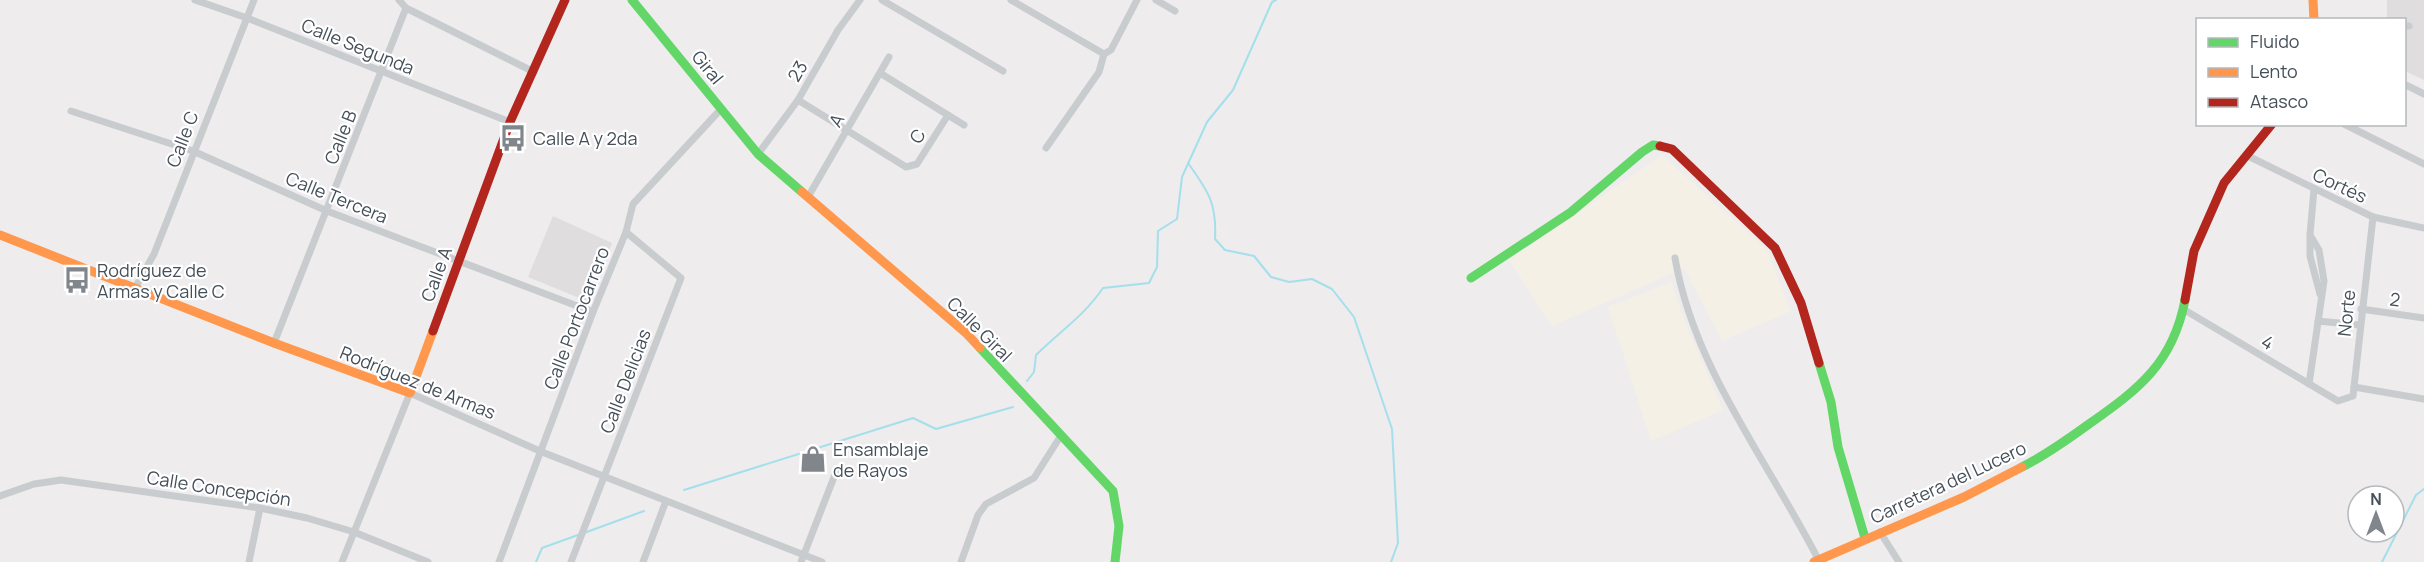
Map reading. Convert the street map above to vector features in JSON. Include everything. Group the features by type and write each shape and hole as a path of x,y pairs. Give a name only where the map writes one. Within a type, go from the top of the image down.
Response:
{"street":[{"name":"Calle Segunda","path":"195,0 247,18 510,122"},
{"name":"Calle C","path":"135,288 154,254 254,0"},
{"path":"399,0 406,8 534,72"},
{"name":"Calle A","path":"342,562 410,393 510,122 565,0"},
{"name":"Giral","path":"632,0 758,154"},
{"name":"23","path":"758,154 798,100 838,30 860,0"},
{"path":"882,0 1003,71"},
{"path":"1011,0 1101,53 1111,50 1137,0"},
{"path":"1156,0 1175,11"},
{"path":"2313,0 2314,18"},
{"name":"Calle B","path":"274,343 406,8"},
{"path":"1046,148 1099,72 1101,53"},
{"name":"A","path":"808,197 889,57"},
{"path":"880,73 964,125"},
{"path":"2406,85 2424,94"},
{"path":"798,100 847,131"},
{"name":"Calle Portocarrero","path":"498,562 542,452 637,198 721,109"},
{"name":"Calle Tercera","path":"70,111 193,151 327,211 459,259 593,312"},
{"name":"C","path":"847,131 906,167 917,164 948,115"},
{"name":"Carretera del Lucero","path":"1816,561 1964,497 2043,456 2131,395 2156,371 2174,339 2183,309 2194,251 2203,226 2224,183 2270,126"},
{"path":"2348,126 2424,164"},
{"path":"1471,278 1516,245 1572,212 1653,144 1672,149 1775,248 1801,303 1828,391 1838,447 1865,538"},
{"name":"Calle Giral","path":"758,154 966,333 1060,437 1113,491 1119,509 1120,539 1115,562"},
{"name":"Cortés","path":"2248,156 2373,217 2424,228"},
{"path":"2309,384 2321,299 2310,256 2314,189"},
{"name":"Norte","path":"2354,387 2373,217"},
{"name":"Calle Delicias","path":"571,562 681,278 626,232"},
{"name":"Rodríguez de Armas","path":"0,236 274,343 410,393 542,452 803,558 822,562"},
{"path":"1674,258 1682,299 1722,389 1816,561"},
{"name":"4","path":"2183,309 2338,401 2353,396 2354,387"},
{"name":"2","path":"2361,309 2424,318"},
{"path":"2318,321 2360,325"},
{"path":"2354,387 2424,399"},
{"path":"961,562 978,515 986,504 1034,478 1060,437"},
{"path":"803,558 836,472"},
{"name":"Calle Concepción","path":"0,496 41,482 61,480 260,508 354,532 428,562"},
{"path":"643,562 666,501"},
{"path":"249,562 260,508"},
{"path":"1880,532 1899,562"}],"shaded area":[{"path":"2387,0 2424,0 2424,80 2406,71 2406,18 2387,18"},
{"path":"1662,155 1767,250 1791,311 1722,341 1684,268 1552,326 1509,260"},
{"path":"553,216 612,243 589,302 528,277"},
{"path":"1671,282 1685,322 1723,410 1651,441 1608,307"}],"waterway":[{"path":"1027,381 1034,372 1036,355 1080,315 1103,288 1149,283 1157,267 1158,231 1177,219 1182,177 1207,122 1233,90 1272,2 1276,0"},
{"path":"1188,163 1210,198 1213,207 1215,239 1225,250 1254,256 1271,277 1289,282 1312,279 1332,289 1354,317 1392,429 1398,543 1391,562"},
{"path":"684,490 913,418 936,429 1013,407"},
{"path":"2382,562 2416,495 2424,489"},
{"path":"584,533 644,511"},
{"path":"536,562 542,548 578,535"}],"traffic: fast":[{"path":"632,0 758,154 802,192"},
{"path":"1471,278 1571,212 1642,152 1653,145 1660,146"},
{"path":"2022,467 2073,436 2138,386 2163,358 2172,341 2185,300"},
{"path":"980,348 1113,491 1119,526 1115,562"},
{"path":"1819,363 1831,402 1838,447 1865,538"}],"traffic: slow":[{"path":"2313,0 2314,18"},
{"path":"802,192 966,333 980,348"},
{"path":"0,235 274,343 410,393 433,331"},
{"path":"1814,562 1964,497 2022,467"}],"traffic: jam":[{"path":"433,331 510,122 565,0"},
{"path":"2185,300 2194,251 2224,183 2270,126"},
{"path":"1660,146 1672,149 1775,248 1801,303 1819,363"}],"place":[{"name":"Calle A y 2da","path":"513,138"},
{"name":"Rodríguez de Armas y Calle C","path":"77,280"},
{"name":"Ensamblaje de Rayos","path":"813,459"}]}
